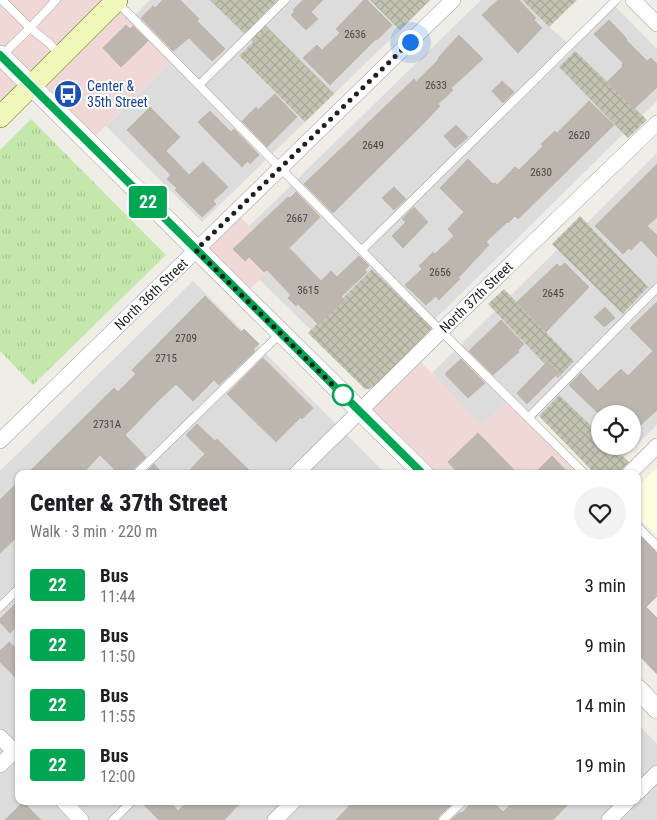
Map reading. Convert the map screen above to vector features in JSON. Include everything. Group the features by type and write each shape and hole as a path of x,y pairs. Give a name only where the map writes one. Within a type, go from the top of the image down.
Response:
{"main road":[{"path":"0,117 112,3"}],"street":[{"name":"North 36th Street","path":"0,441 453,0"},
{"path":"633,0 657,24"},
{"path":"1,56 420,470"},
{"name":"North 37th Street","path":"300,470 441,330 657,122"},
{"path":"633,470 657,446"},
{"path":"641,692 657,709"},
{"path":"0,737 15,749"},
{"path":"0,765 15,753"},
{"path":"641,789 657,773"},
{"path":"67,805 82,820"},
{"path":"275,820 290,805"},
{"path":"609,820 624,805"}],"lane":[{"path":"2,0 61,56"},
{"path":"1,56 56,0"},
{"path":"199,85 285,0"},
{"path":"362,250 616,0"},
{"path":"112,3 199,85 581,470"},
{"path":"529,417 657,288"},
{"path":"140,470 281,333"},
{"path":"641,530 657,546"},
{"path":"0,607 15,592"},
{"path":"113,820 128,805"},
{"path":"443,820 459,805"}],"shaded area":[{"path":"0,0 115,0 174,60 88,143 31,87 0,117"},
{"path":"150,0 211,0 253,42 239,57 305,122 202,222 106,126 174,60 132,18"},
{"path":"210,0 278,0 259,19 334,94 305,122 239,56 253,42"},
{"path":"278,0 370,0 400,30 334,94 259,19"},
{"path":"370,0 430,0 400,30"},
{"path":"481,0 522,0 568,43 610,1 657,49 657,101 429,325 372,269 311,330 259,279 281,258 249,226"},
{"path":"522,0 577,0 549,27"},
{"path":"575,51 647,120 628,138 559,67"},
{"path":"657,153 657,425 641,441 641,405 591,405 591,425 559,395 533,421 482,426 432,373 496,310 558,377 574,361 511,295 558,249 623,314 648,287 587,223"},
{"path":"235,212 281,258 243,296 196,250"},
{"path":"580,216 648,287 623,314 552,244"},
{"path":"372,269 432,328 378,383 369,389 365,389 308,333"},
{"path":"193,281 382,470 15,470 15,805 641,805 641,727 657,744 657,820 0,820 0,471"},
{"path":"504,289 574,361 558,378 488,304"},
{"path":"415,356 482,425 510,398 581,470 420,470 360,411"},
{"path":"559,395 591,425 591,455 622,455 629,462 621,470 591,470 539,416"},
{"path":"657,467 657,536 641,520 641,484"}],"green space":[{"path":"31,119 166,255 33,385 0,351 0,150"}],"building":[{"path":"163,0 180,0 199,19 197,21 225,49 212,61 189,38 173,51 141,18 153,6 155,8"},
{"path":"303,0 323,0 311,12 318,19 306,30 291,15 295,11 293,10"},
{"path":"364,0 367,0 392,25 330,85 303,58 317,45 322,50 340,33 336,29"},
{"path":"498,0 519,0 536,18 534,20 542,28 518,53 482,15"},
{"path":"609,20 647,61 651,58 657,64 657,87 634,109 607,82 623,66 623,63 594,34"},
{"path":"126,25 130,29 133,26 148,41 121,67 103,48"},
{"path":"459,35 483,59 451,88 453,90 438,104 440,106 425,122 333,213 304,184 414,79 416,82"},
{"path":"502,81 514,92 503,103 492,91"},
{"path":"275,94 297,117 267,147 242,121 256,107 258,110"},
{"path":"589,101 614,125 518,219 515,216 486,242 489,245 439,300 436,296 426,305 405,285 422,269 419,266 433,252 435,254 454,236 448,229 464,212 440,188 468,159 493,184 497,185 515,167 519,170 543,146 541,144 555,131 557,133"},
{"path":"150,107 180,137 166,151 189,175 203,162 228,187 213,201 216,204 202,217 175,190 177,188 167,179 171,175 127,130"},
{"path":"210,111 231,132 234,129 259,155 250,164 248,161 242,167 198,122"},
{"path":"456,125 468,137 455,148 444,136"},
{"path":"657,164 657,217 647,226 657,235 657,257 641,240 631,250 629,248 623,254 595,226"},
{"path":"394,187 406,199 394,210 382,198"},
{"path":"296,192 320,217 289,248 321,281 331,271 337,277 359,256 369,266 364,270 367,272 341,297 344,300 318,324 298,304 296,306 288,298 291,295 267,270 264,272 249,257 245,261 233,249 288,197 290,198"},
{"path":"414,207 428,222 403,248 392,236 406,222 402,219"},
{"path":"565,263 589,287 546,332 517,302 557,264 560,267"},
{"path":"205,296 241,332 244,329 259,344 253,349 255,351 219,385 214,380 193,401 176,384 158,401 125,435 146,457 132,470 115,470 100,455 86,470 31,470 114,388 118,392 136,374 132,370"},
{"path":"657,302 657,410 641,425 641,405 591,406 569,385 581,373 598,391 621,369 628,376 653,351 630,328"},
{"path":"605,307 615,318 604,327 594,317"},
{"path":"501,320 524,344 518,350 519,352 493,375 469,351"},
{"path":"263,358 313,408 276,442 227,394"},
{"path":"461,359 485,383 468,398 445,374"},
{"path":"547,362 558,373 527,404 517,393"},
{"path":"197,424 215,441 217,439 249,470 190,470 205,454 186,435"},
{"path":"478,433 514,470 455,470 448,462"},
{"path":"552,456 565,470 538,470"},
{"path":"154,464 159,470 148,470"},
{"path":"15,485 15,539 0,553 0,500"},
{"path":"641,537 657,553 657,596 646,607 657,618 657,674 641,657"},
{"path":"15,604 15,628 10,633 0,622 0,619"},
{"path":"9,642 15,647 15,677 0,662 0,651"},
{"path":"20,805 26,805 41,820 5,820"},
{"path":"144,805 173,805 178,811 184,805 238,805 224,820 159,820"},
{"path":"350,805 451,805 439,816 438,820 336,820"},
{"path":"469,805 496,805 503,812 510,805 567,805 553,820 451,820 460,812 462,813"}],"bus line":[{"name":"22","path":"0,55 419,470"}],"place":[{"name":"Center & 35th Street","path":"68,94"}],"route":[{"path":"343,395 350,402 196,250 410,42"}]}
